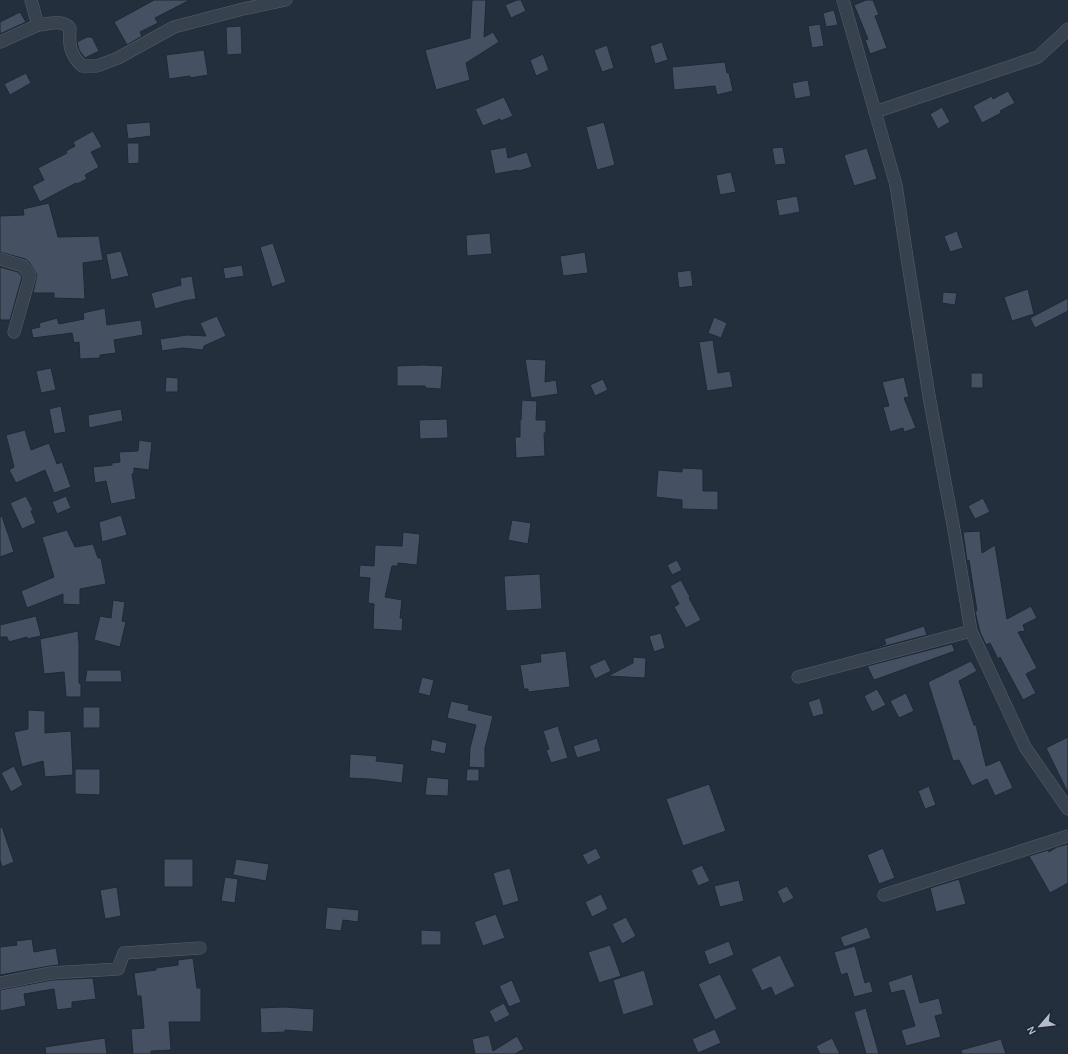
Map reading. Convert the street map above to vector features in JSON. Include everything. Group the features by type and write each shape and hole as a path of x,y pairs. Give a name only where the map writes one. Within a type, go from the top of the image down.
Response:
{"street":[{"path":"31,0 38,25"},
{"path":"0,42 38,25 63,22 70,28 70,42 75,59 82,66 97,66 118,58 174,27 243,9 286,0"},
{"path":"843,0 896,185 928,389 954,530 970,631 1025,747 1068,809"},
{"path":"875,112 1038,57 1068,29"},
{"path":"0,258 23,266 30,276 14,332"},
{"path":"798,677 970,631"},
{"path":"884,895 1068,836"},
{"path":"0,983 51,973 118,969 124,953 200,948"}],"building":[{"path":"154,0 190,0 155,18 158,23 140,32 142,36 127,45 114,22"},
{"path":"472,0 486,0 484,37 493,32 499,42 466,63 470,80 436,90 425,50 470,38"},
{"path":"521,0 526,11 511,18 505,5"},
{"path":"866,0 873,0 879,15 875,16 887,48 870,54 865,40 868,39 854,5"},
{"path":"834,10 838,25 826,27 823,13"},
{"path":"20,12 26,22 0,34 0,22"},
{"path":"820,24 824,46 812,48 808,26"},
{"path":"241,26 242,54 227,55 226,27"},
{"path":"87,37 92,37 99,51 85,58 79,50 77,42"},
{"path":"662,42 668,60 655,64 650,46"},
{"path":"607,45 614,68 602,72 594,50"},
{"path":"204,50 208,75 169,79 166,55"},
{"path":"543,54 549,70 536,76 530,60"},
{"path":"725,62 733,91 717,95 715,86 674,90 672,67"},
{"path":"26,73 31,83 10,95 4,84"},
{"path":"808,80 811,96 795,99 792,83"},
{"path":"1008,91 1015,103 1000,111 1001,113 982,123 973,106 992,96 993,99"},
{"path":"504,97 513,116 501,121 500,119 483,126 475,109"},
{"path":"942,107 950,122 938,129 930,114"},
{"path":"150,122 151,136 128,139 126,124"},
{"path":"604,122 615,165 597,170 586,127"},
{"path":"93,131 102,147 91,152 99,167 85,175 87,179 77,184 76,183 40,202 32,186 44,180 38,168 67,153 66,151 75,146 73,142"},
{"path":"127,143 139,143 139,163 128,164"},
{"path":"506,147 508,158 527,152 532,167 519,171 495,174 490,150"},
{"path":"783,147 786,164 775,165 772,148"},
{"path":"867,148 877,179 854,186 844,155"},
{"path":"731,172 736,192 720,195 716,175"},
{"path":"797,196 800,212 779,216 776,200"},
{"path":"49,203 58,237 99,236 103,260 83,263 85,299 54,298 54,293 33,293 37,275 29,262 25,259 0,252 0,216 24,215 23,209"},
{"path":"957,231 963,248 950,252 944,236"},
{"path":"490,233 492,254 467,256 466,235"},
{"path":"273,243 286,282 272,287 260,247"},
{"path":"121,251 129,276 111,280 106,254"},
{"path":"585,252 588,273 563,276 560,256"},
{"path":"242,265 244,276 225,279 223,268"},
{"path":"0,267 18,272 22,277 10,320 0,320"},
{"path":"691,270 693,286 679,288 677,272"},
{"path":"192,276 196,299 155,309 151,293 181,285 180,278"},
{"path":"1028,289 1034,314 1012,321 1004,297"},
{"path":"943,292 957,293 955,305 942,303"},
{"path":"1068,298 1068,311 1035,328 1030,318"},
{"path":"105,308 107,325 141,320 143,335 114,340 116,353 100,355 100,358 80,359 79,342 74,343 72,333 33,338 31,329 40,327 39,323 57,318 59,324 84,319 83,313"},
{"path":"217,316 226,336 204,346 203,350 182,348 162,351 160,339 187,335 206,336 200,323"},
{"path":"714,317 727,323 721,338 708,333"},
{"path":"713,340 718,373 730,371 733,387 707,391 699,342"},
{"path":"525,359 546,360 545,382 556,380 558,394 531,398"},
{"path":"397,366 443,366 441,389 425,388 425,386 397,386"},
{"path":"51,368 56,390 41,393 36,371"},
{"path":"971,373 983,373 983,388 971,388"},
{"path":"166,377 178,378 178,392 165,392"},
{"path":"904,377 909,397 904,398 916,428 904,432 903,428 890,432 883,407 889,406 882,382"},
{"path":"603,379 608,390 595,396 590,385"},
{"path":"522,400 537,401 536,420 546,420 546,433 544,433 545,456 516,458 515,437 520,437"},
{"path":"61,406 66,432 54,434 49,409"},
{"path":"121,409 123,421 89,428 88,415"},
{"path":"447,419 448,438 420,439 419,420"},
{"path":"25,430 31,450 49,443 57,464 62,462 71,487 54,493 45,470 16,483 9,470 14,467 6,435"},
{"path":"139,440 152,442 149,470 134,468 134,473 132,474 136,499 111,504 106,481 95,483 93,467 112,465 112,463 120,462 119,452 138,451"},
{"path":"682,468 703,469 703,491 718,491 718,510 682,509 682,500 656,497 658,470 682,472"},
{"path":"26,496 33,510 31,511 36,523 22,529 10,503"},
{"path":"66,496 71,508 57,514 52,502"},
{"path":"983,498 990,512 975,519 968,506"},
{"path":"121,515 127,535 102,542 99,522"},
{"path":"2,516 14,552 0,557 0,517"},
{"path":"512,520 531,523 528,544 508,540"},
{"path":"67,530 75,547 93,544 98,558 101,558 106,584 80,589 80,605 63,604 63,594 27,608 21,591 54,577 42,537"},
{"path":"980,531 982,553 995,545 1007,619 1031,606 1037,618 1023,625 1025,631 1018,632 1037,668 1026,674 1036,693 1023,700 1000,657 998,659 990,643 986,645 980,632 975,611 977,611 963,532"},
{"path":"403,532 420,534 417,565 398,563 398,566 392,566 385,597 402,600 400,618 403,618 402,631 373,629 374,604 368,603 370,578 359,577 360,565 374,566 375,545 402,546"},
{"path":"677,560 682,570 672,575 667,565"},
{"path":"540,574 542,609 506,611 504,576"},
{"path":"681,580 701,620 686,628 674,607 679,604 670,586"},
{"path":"113,600 125,602 122,621 126,622 120,647 94,640 100,616 111,618"},
{"path":"36,616 41,636 27,639 27,637 9,642 7,637 0,637 0,625"},
{"path":"924,626 927,635 866,651 886,644 884,639"},
{"path":"78,631 79,683 81,684 81,697 66,697 64,672 44,674 40,639"},
{"path":"661,633 665,648 654,652 649,636"},
{"path":"952,644 955,651 874,680 867,666"},
{"path":"566,651 570,687 528,692 528,689 524,689 520,665 541,662 540,654"},
{"path":"633,657 646,658 645,678 608,676 633,663"},
{"path":"605,659 611,671 595,679 589,666"},
{"path":"971,661 977,671 959,681 974,725 976,725 986,766 1000,760 1013,788 995,796 987,779 972,786 959,760 953,761 928,682"},
{"path":"87,670 121,670 122,682 85,682"},
{"path":"422,677 434,680 430,696 418,693"},
{"path":"877,689 886,705 872,712 864,696"},
{"path":"906,693 914,711 899,718 890,701"},
{"path":"820,698 824,714 813,717 808,702"},
{"path":"451,701 469,705 468,710 493,716 485,748 485,768 469,767 470,748 476,725 447,718"},
{"path":"83,707 100,707 100,728 83,728"},
{"path":"28,710 45,711 45,733 71,731 73,775 45,777 43,761 22,767 14,732 28,729"},
{"path":"558,726 568,758 551,763 546,750 549,749 543,731"},
{"path":"1068,737 1068,793 1046,748"},
{"path":"597,738 601,751 577,758 573,746"},
{"path":"432,739 447,743 445,754 430,751"},
{"path":"350,754 377,756 376,761 404,764 402,783 349,778"},
{"path":"14,766 23,785 11,792 1,773"},
{"path":"75,769 100,769 100,795 75,794"},
{"path":"467,769 479,769 479,781 466,781"},
{"path":"427,777 449,779 448,796 425,795"},
{"path":"709,784 726,831 683,846 666,799"},
{"path":"929,786 936,805 925,809 918,791"},
{"path":"0,827 2,827 14,862 2,867 0,860"},
{"path":"1068,844 1068,883 1050,893 1029,856 1048,850 1049,852 1057,847"},
{"path":"596,848 601,858 588,865 582,855"},
{"path":"883,848 895,878 879,884 867,855"},
{"path":"164,859 193,859 193,887 164,887"},
{"path":"236,859 269,864 266,881 233,875"},
{"path":"702,865 710,881 698,886 691,870"},
{"path":"510,868 519,901 503,906 493,873"},
{"path":"225,877 238,879 235,903 221,901"},
{"path":"959,879 966,904 936,912 930,888"},
{"path":"739,880 744,901 720,907 714,886"},
{"path":"787,886 794,898 783,904 777,891"},
{"path":"117,887 121,916 105,919 100,890"},
{"path":"601,894 608,909 592,917 585,902"},
{"path":"327,907 359,910 358,922 343,920 341,931 325,929"},
{"path":"496,914 505,938 483,946 474,922"},
{"path":"626,917 636,936 622,944 612,924"},
{"path":"867,927 871,938 844,947 840,937"},
{"path":"421,930 441,931 441,945 421,945"},
{"path":"32,939 34,952 56,948 59,965 0,975 0,947 17,945 16,941"},
{"path":"729,941 734,955 709,965 704,951"},
{"path":"610,945 621,976 599,983 588,952"},
{"path":"855,946 865,983 870,981 873,992 854,997 847,973 841,975 834,952"},
{"path":"780,955 795,986 775,996 771,987 762,991 751,969"},
{"path":"193,958 197,988 201,988 201,1022 169,1022 171,1050 151,1051 151,1054 133,1054 131,1029 144,1028 141,996 137,996 134,973 178,965 178,960"},
{"path":"644,970 654,1005 623,1015 613,980"},
{"path":"720,974 737,1009 715,1020 698,984"},
{"path":"912,974 920,1003 939,998 943,1014 935,1016 941,1037 906,1046 901,1030 915,1026 904,990 891,993 888,982"},
{"path":"93,978 96,999 72,1002 72,1008 57,1010 54,989 24,994 26,1006 0,1011 0,990 52,980"},
{"path":"512,980 521,1002 509,1007 499,986"},
{"path":"504,1003 510,1015 495,1023 489,1011"},
{"path":"284,1007 314,1009 313,1032 285,1030 285,1032 261,1033 260,1008"},
{"path":"866,1008 879,1054 866,1054 854,1012"},
{"path":"715,1029 721,1043 698,1053 692,1039"},
{"path":"489,1035 493,1051 517,1036 524,1049 515,1054 475,1054 472,1039"},
{"path":"105,1038 107,1054 46,1054 45,1047"},
{"path":"832,1038 840,1054 820,1054 816,1046"},
{"path":"1001,1039 1006,1054 962,1054 961,1050"}]}
